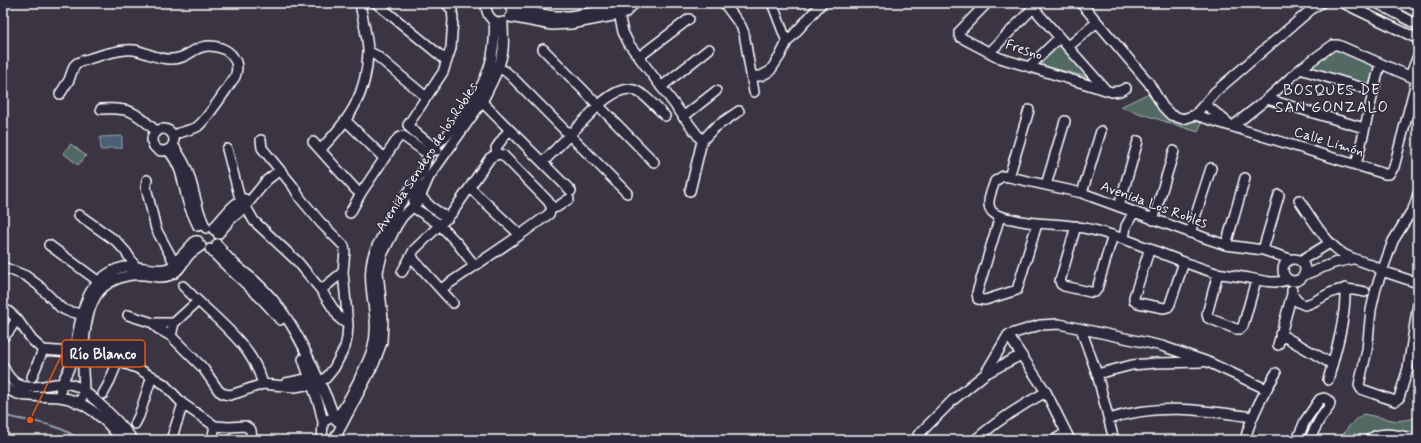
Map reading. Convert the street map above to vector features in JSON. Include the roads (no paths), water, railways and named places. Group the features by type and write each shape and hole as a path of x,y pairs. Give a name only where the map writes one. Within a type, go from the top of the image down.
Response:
{"street":[{"path":"320,150 346,121 358,99 363,85 368,51 360,3"},
{"path":"376,3 446,61"},
{"path":"431,151 420,136 410,128 408,123 443,72 451,48 454,28 452,10 446,3"},
{"path":"486,3 486,10 494,21 508,13 570,24 607,11 618,12 633,4"},
{"path":"724,3 741,26 744,33 754,92"},
{"path":"772,3 787,42"},
{"path":"751,76 762,76 770,72 787,42 822,3"},
{"name":"Fresno","path":"987,3 959,32 960,37 1000,58 1106,90 1120,92 1126,88"},
{"path":"1081,3 1149,83 1163,107 1171,115 1183,119 1195,115 1215,92 1314,7 1321,3"},
{"path":"1344,3 1418,39"},
{"path":"1377,3 1418,25"},
{"path":"990,52 1031,5 1106,90"},
{"path":"618,12 623,32 629,44 702,141"},
{"name":"Avenida Sendero de los Robles","path":"323,422 339,414 369,359 374,341 375,320 370,283 374,254 398,207 424,168 431,151 448,134 477,94 494,66 502,51 508,13"},
{"path":"639,57 689,19"},
{"name":"Avenida Sendero de los Robles","path":"334,439 374,364 382,342 383,320 378,272 380,262 396,225 421,197 429,177 482,102 494,66 494,21"},
{"path":"1070,49 1099,24"},
{"path":"1029,66 1059,38"},
{"path":"1232,126 1267,99 1300,69 1333,45 1338,45 1380,64 1415,77 1418,56"},
{"path":"60,94 77,63 114,52 131,50 171,60 183,57 198,48 210,46 226,50 232,55 236,62 237,72 235,76 203,121 190,130 180,132 171,143 159,150 153,144 153,140 156,132 161,130 170,132 171,143 185,163 189,174 196,204 210,231 219,239 190,254 181,267 172,275 162,277 129,275 102,283"},
{"path":"543,49 654,162"},
{"path":"661,87 710,49"},
{"path":"368,51 377,56 426,97"},
{"path":"1356,165 1380,64"},
{"path":"494,66 511,76 627,193"},
{"path":"1300,69 1373,91"},
{"name":"Calle Limón","path":"1195,115 1389,174 1394,167 1415,77"},
{"path":"542,162 599,105 608,97 617,92 628,89 642,93 665,116"},
{"path":"683,116 716,91"},
{"path":"1267,99 1364,128"},
{"path":"441,289 549,214 552,208 557,207 570,195 542,162 482,102"},
{"name":"Calle Limón","path":"1205,104 1232,126"},
{"path":"101,109 116,108 129,110 135,113 156,132"},
{"path":"1029,110 1008,177 998,177 995,181 989,203 989,208 993,213 1000,216 1037,224 1076,226 1113,235 1184,262 1218,273 1256,280 1275,282 1297,281 1304,275 1334,263 1352,259"},
{"path":"690,191 702,141 714,128 739,111"},
{"path":"346,121 384,158"},
{"path":"1046,185 1065,121"},
{"path":"1082,193 1101,131"},
{"path":"497,154 496,148 506,134"},
{"path":"350,213 384,158 400,137 403,136 414,144 439,154 439,162"},
{"path":"414,144 420,136"},
{"path":"153,323 171,336 203,368 219,390 224,394 230,395 263,384 278,386 299,380 315,381 329,375 345,347 348,325 343,272 344,246 321,223 300,198 293,186 262,148 260,140"},
{"path":"1119,206 1138,141"},
{"path":"313,142 356,190 361,193"},
{"path":"227,149 235,184 243,203 254,221 298,262 321,290 340,319 348,325"},
{"path":"1153,220 1174,151"},
{"path":"402,272 414,250 448,218 490,158 497,154 503,155 548,201 552,208"},
{"path":"1190,233 1211,168"},
{"path":"280,170 267,180 251,198 243,203 230,220 198,236 227,267 262,298 284,324 315,381 330,404 340,427"},
{"name":"Avenida Los Robles","path":"1008,177 1082,193 1153,220 1226,245 1263,250 1290,259"},
{"path":"1226,245 1245,178"},
{"path":"147,180 146,187 156,229 175,264"},
{"path":"417,180 417,189 413,199 413,207 448,218"},
{"path":"470,188 520,235"},
{"path":"1418,194 1414,207 1393,241 1381,268 1372,305 1368,341 1359,388 1396,401 1398,400 1414,360 1418,304"},
{"path":"1263,250 1279,195"},
{"path":"421,197 429,211 475,266"},
{"path":"1299,200 1330,243 1342,254 1352,259 1381,268 1418,277"},
{"path":"1124,239 1126,226 1134,212"},
{"path":"79,215 116,241 126,252 135,266"},
{"path":"1000,216 977,292 978,299 985,300 1017,290 1037,224"},
{"path":"1076,226 1060,281 1061,284 1071,288 1095,292 1113,235"},
{"path":"61,397 61,383 68,371 74,353 81,314 85,301 91,290 102,283 117,269 135,266 163,270 175,264 196,241 207,245"},
{"path":"1300,261 1330,243"},
{"path":"49,244 102,283"},
{"path":"1150,248 1134,297 1134,301 1138,303 1164,308 1168,307 1184,262"},
{"path":"412,255 414,260 453,303"},
{"path":"1278,345 1292,294 1290,281 1283,275 1282,267 1290,259 1295,259 1300,261 1305,267 1304,275"},
{"path":"3,267 26,276 38,285 61,308 81,314"},
{"path":"1381,268 1418,283"},
{"path":"321,290 343,272"},
{"path":"1218,273 1207,314 1208,318 1236,329 1240,329 1243,326 1256,280"},
{"path":"77,403 81,399 84,390 84,343 90,308 102,283"},
{"path":"184,286 231,332 249,354 259,372 263,384"},
{"path":"1292,294 1298,302 1305,305 1345,288 1365,292"},
{"path":"1328,380 1340,330 1345,288"},
{"path":"171,336 174,323 198,301"},
{"path":"3,309 8,311 17,319 32,340 43,350 98,354 137,368 164,384 183,404 215,426 229,428 245,426 251,430 252,440"},
{"path":"128,315 153,323 174,323"},
{"path":"3,336 10,331 17,319"},
{"path":"985,374 1008,335 1040,325 1059,324 1162,346 1208,362 1266,389"},
{"path":"1081,329 1097,374 1114,440"},
{"path":"1280,334 1332,364"},
{"path":"1008,335 1046,392 1068,437 1054,440"},
{"path":"32,377 43,350"},
{"path":"921,438 953,400 985,374 1021,355"},
{"path":"103,394 118,361"},
{"path":"1097,374 1132,365 1208,362"},
{"path":"3,366 9,376 22,385 37,388 61,383 73,384 84,390 113,415 133,440"},
{"path":"68,371 83,372"},
{"path":"1245,440 1252,417 1276,373"},
{"path":"135,424 152,376"},
{"path":"315,381 323,422 322,437 334,439"},
{"path":"3,385 12,392 23,396 61,397 77,403 94,412 107,422 122,440"},
{"path":"975,440 1022,405 1046,392"},
{"path":"1297,440 1305,421 1320,399 1324,398 1330,403 1329,407 1320,419 1309,440"},
{"path":"171,440 183,404"},
{"path":"319,405 345,405"},
{"path":"1109,419 1126,413 1169,408 1193,409 1252,417"},
{"path":"212,440 215,426"},
{"path":"1369,440 1372,437 1381,435 1418,439"}],"water":[{"path":"122,136 122,148 108,148 107,150 101,150 100,137"}],"waterway":[{"path":"3,415 53,426 62,429 79,440"}],"place":[{"name":"Río Blanco","path":"30,420"}],"district":[{"name":"BOSQUES DE SAN GONZALO","path":"1332,100"}]}
